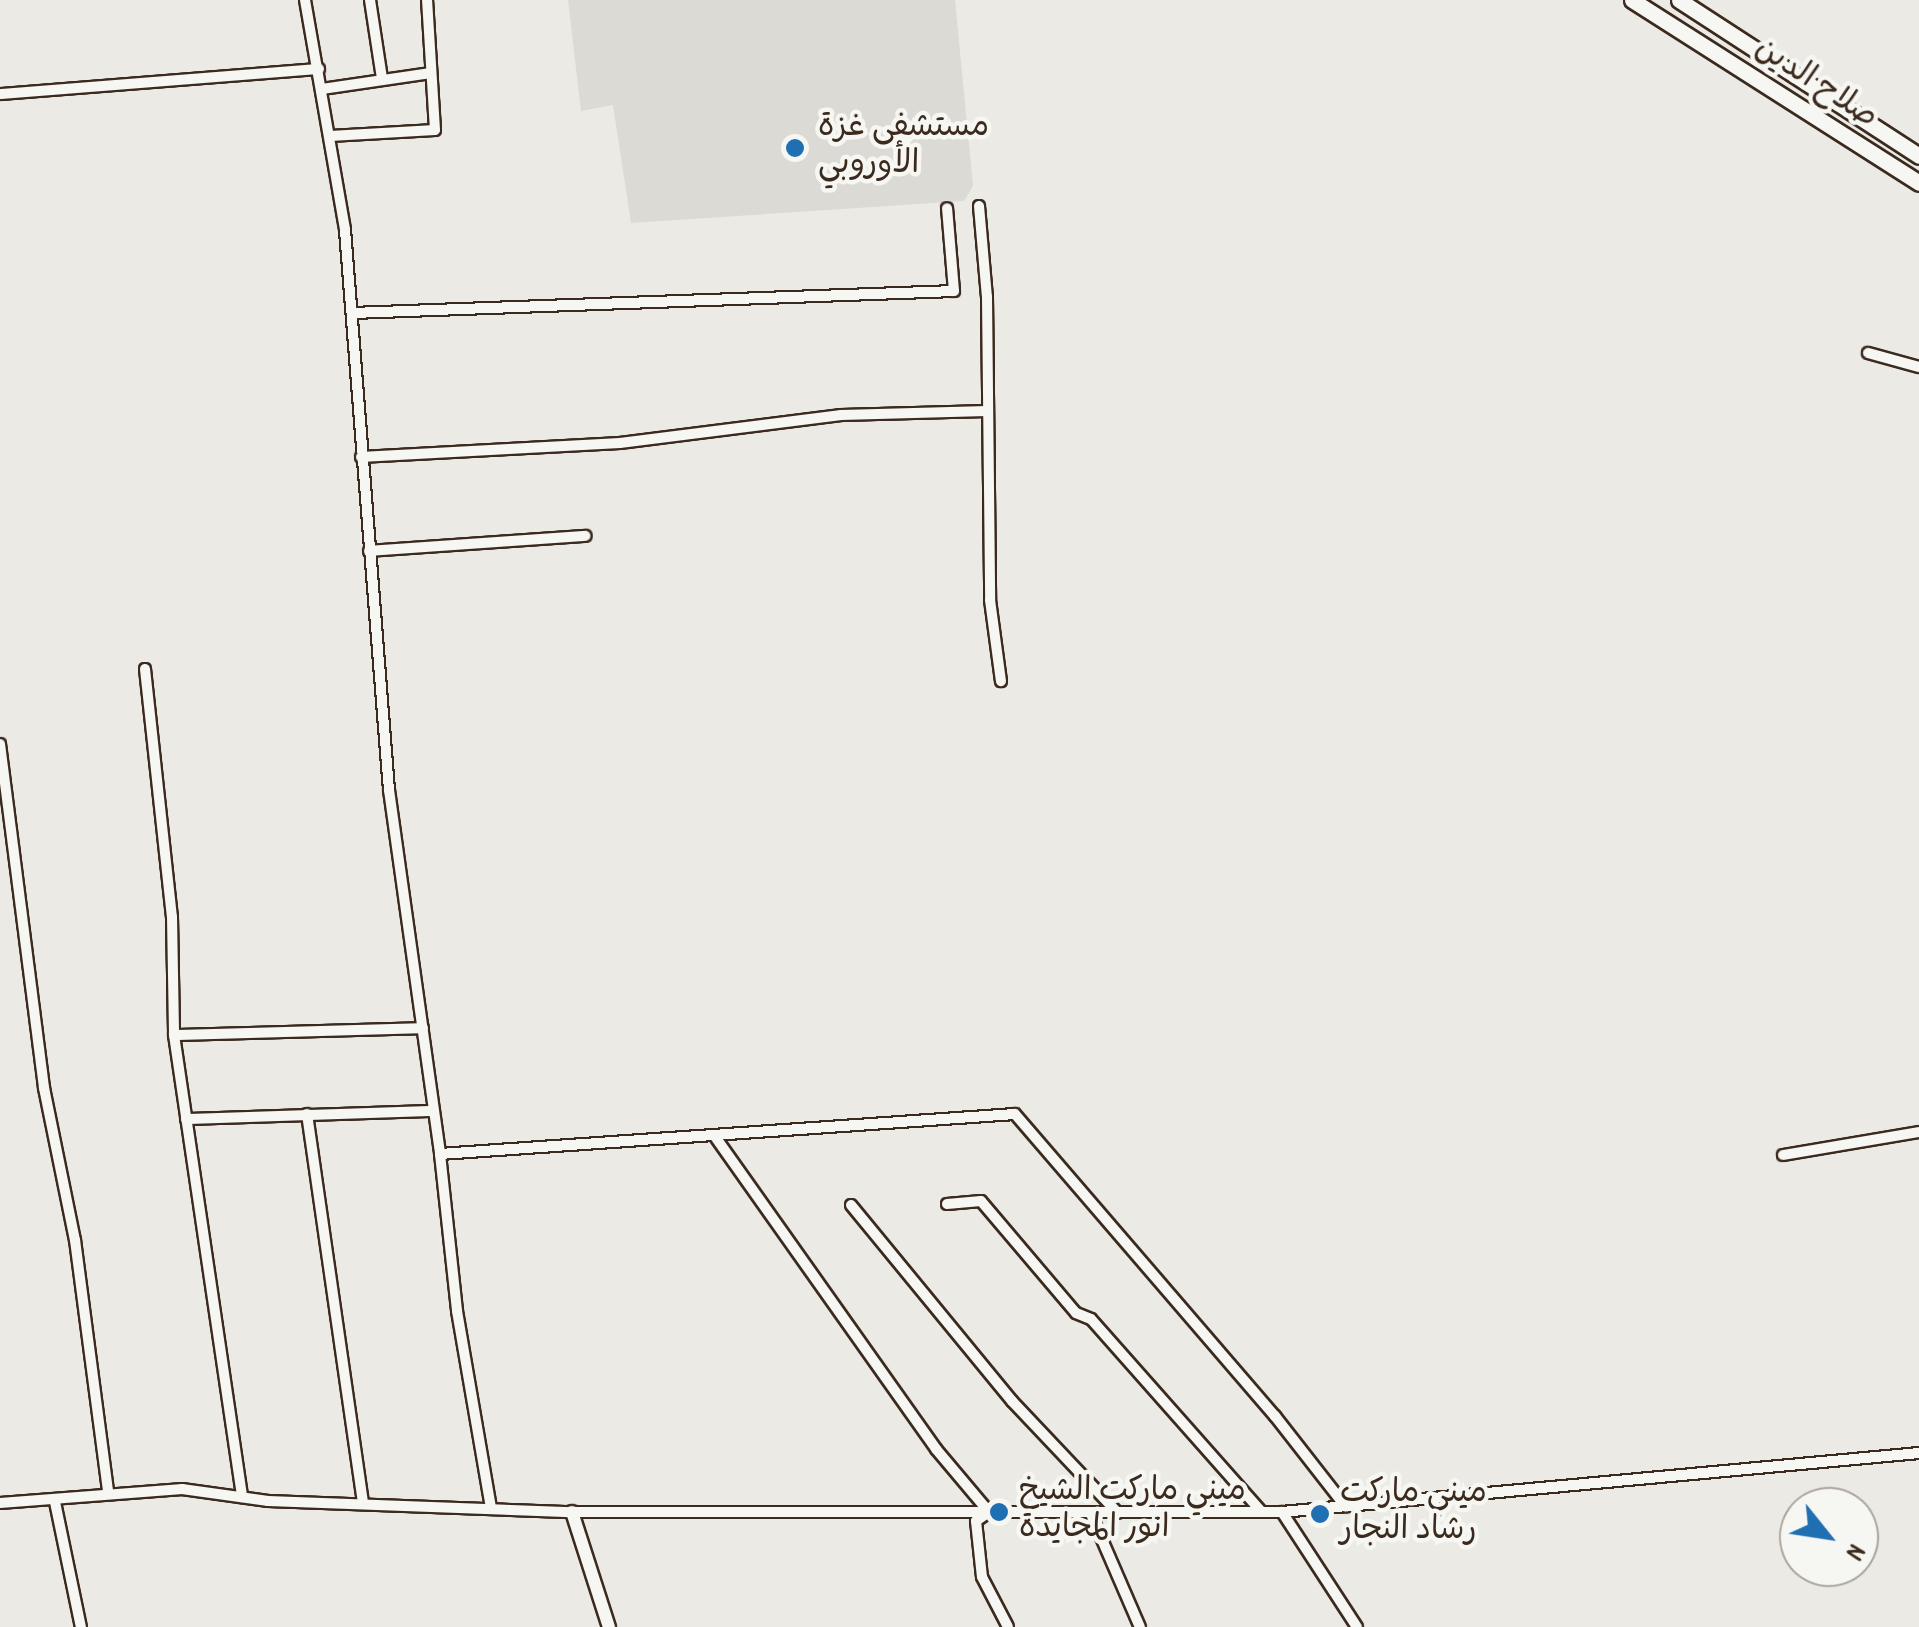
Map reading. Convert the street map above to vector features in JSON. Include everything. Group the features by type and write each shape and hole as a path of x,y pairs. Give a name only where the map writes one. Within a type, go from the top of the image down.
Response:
{"highway":[{"name":"صلاح الدين","path":"1632,0 1919,183"},
{"name":"صلاح الدين","path":"1678,0 1919,156"}],"street":[{"path":"304,0 330,136 352,313 360,457 389,790 440,1154 457,1311 491,1507"},
{"path":"370,0 382,78"},
{"path":"330,136 435,130 427,0"},
{"path":"0,94 319,69"},
{"path":"322,89 431,73"},
{"path":"979,206 987,297 990,600 1001,681"},
{"path":"352,313 954,291 946,208"},
{"path":"1868,353 1919,366"},
{"path":"360,457 620,444 841,415 988,411"},
{"path":"369,552 585,536"},
{"path":"145,670 172,916 174,1035 242,1497"},
{"path":"0,744 44,1088 75,1240 108,1492"},
{"path":"174,1035 423,1028"},
{"path":"186,1119 432,1111"},
{"path":"306,1114 363,1503"},
{"path":"440,1154 716,1138 1015,1114 1275,1416 1346,1507"},
{"path":"1783,1155 1919,1132"},
{"path":"716,1138 936,1449 989,1512"},
{"path":"946,1204 980,1201 1076,1312 1091,1319 1260,1511"},
{"path":"851,1206 1012,1401 1118,1512"},
{"path":"0,1503 55,1502 108,1492 182,1489 242,1497 572,1512 1282,1512 1919,1453"},
{"path":"55,1502 81,1627"},
{"path":"572,1512 609,1627"},
{"path":"989,1512 976,1521 982,1578 1008,1627"},
{"path":"1282,1512 1357,1627"},
{"path":"1091,1514 1140,1627"}],"shaded area":[{"name":"مستشفى غزة الأوروبي","path":"568,0 955,0 973,186 964,201 631,223 613,105 581,111"}],"place":[{"name":"مستشفى غزة الأوروبي","path":"795,148"},
{"name":"ميني ماركت الشيخ انور المجايدة","path":"999,1512"},
{"name":"ميني ماركت رشاد النجار","path":"1320,1514"}]}
